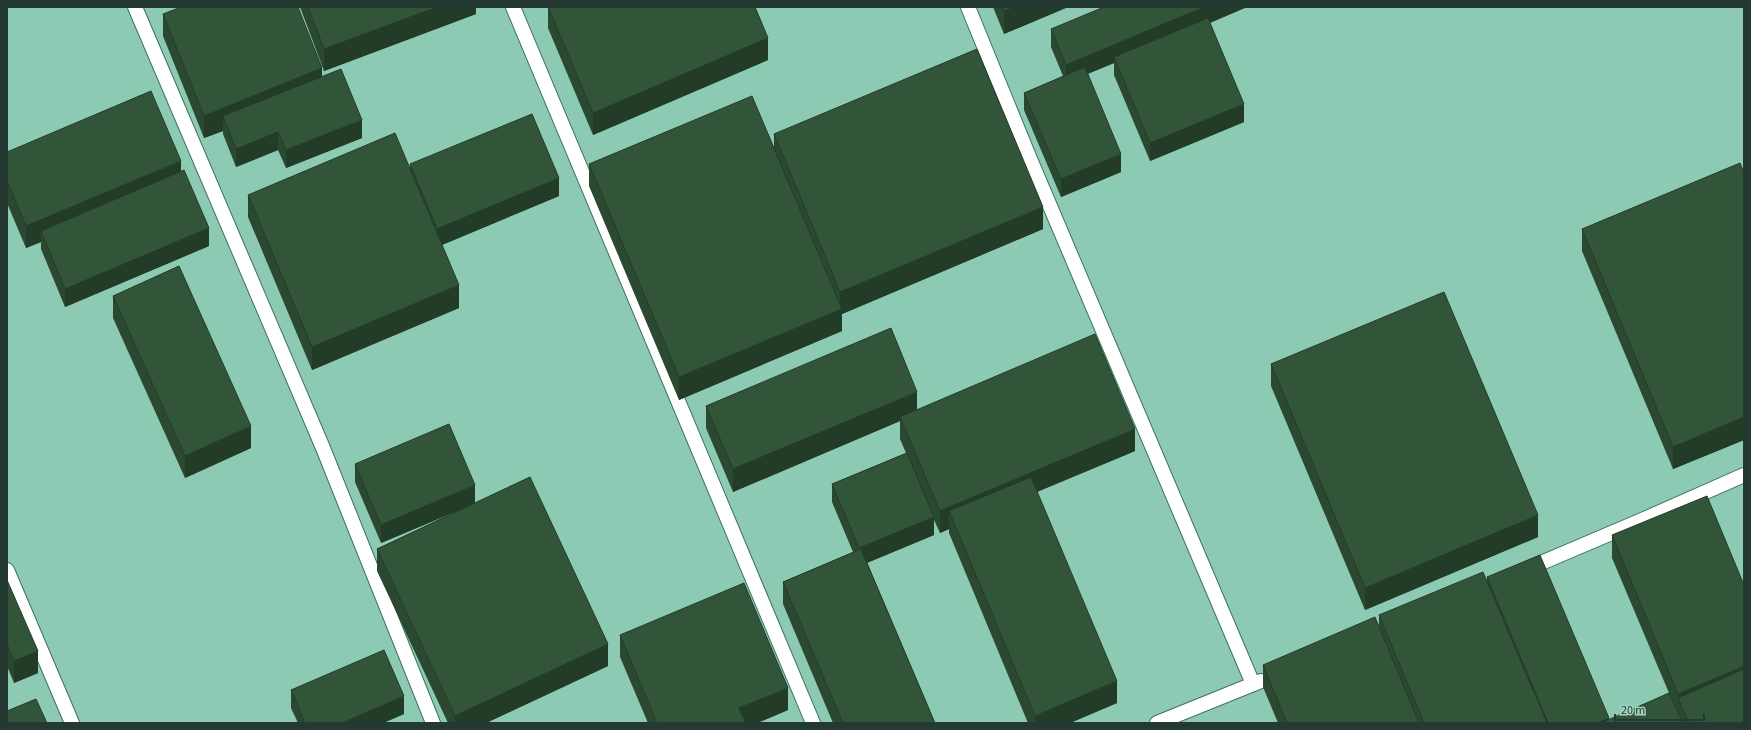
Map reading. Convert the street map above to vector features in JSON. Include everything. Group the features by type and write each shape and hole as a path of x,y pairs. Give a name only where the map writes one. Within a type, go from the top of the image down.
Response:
{"lane":[{"path":"135,7 323,448 433,723"},
{"path":"513,7 813,723"},
{"path":"968,7 1061,232 1253,684"},
{"path":"1511,576 1744,475"},
{"path":"7,570 72,723"},
{"path":"1157,723 1274,675"}],"shaded area":[{"path":"7,7 1744,7 1744,723 7,723"}],"building":[{"path":"181,7 298,7 322,68 204,116 163,14"},
{"path":"308,7 437,7 324,49"},
{"path":"548,7 755,7 768,38 593,113"},
{"path":"1003,7 1015,7 1004,11"},
{"path":"1104,7 1204,7 1066,65 1051,29"},
{"path":"1208,18 1244,104 1150,143 1114,57"},
{"path":"977,49 1043,207 840,292 774,134"},
{"path":"1085,67 1121,154 1061,179 1024,93"},
{"path":"341,69 362,120 286,150 278,132 236,149 223,116"},
{"path":"151,91 181,161 26,226 7,181 7,152"},
{"path":"752,96 842,309 679,377 589,164"},
{"path":"532,114 559,178 437,229 410,164"},
{"path":"395,133 459,285 312,347 248,195"},
{"path":"1740,163 1744,173 1744,417 1673,447 1582,229"},
{"path":"184,170 209,228 65,289 41,231"},
{"path":"179,266 251,426 185,456 113,296"},
{"path":"1444,292 1538,515 1365,588 1271,364"},
{"path":"891,328 917,392 733,469 706,406"},
{"path":"1095,334 1135,429 940,511 900,417"},
{"path":"449,424 475,485 381,525 355,464"},
{"path":"907,453 934,517 859,548 832,484"},
{"path":"530,477 608,644 455,716 377,549"},
{"path":"1031,477 1117,681 1035,716 949,511"},
{"path":"1707,496 1744,585 1744,666 1678,694 1612,535"},
{"path":"861,549 935,723 843,723 783,582"},
{"path":"1540,555 1609,718 1597,723 1548,723 1487,577"},
{"path":"1483,572 1547,723 1424,723 1379,615"},
{"path":"7,580 38,651 14,661 7,644"},
{"path":"744,583 788,688 739,708 746,723 657,723 620,635"},
{"path":"1375,617 1419,723 1287,723 1263,665"},
{"path":"384,650 404,696 342,723 305,723 291,690"},
{"path":"1744,669 1744,723 1689,723 1678,698"},
{"path":"1669,693 1683,723 1601,723"},
{"path":"36,699 47,723 7,723 7,711"}]}
